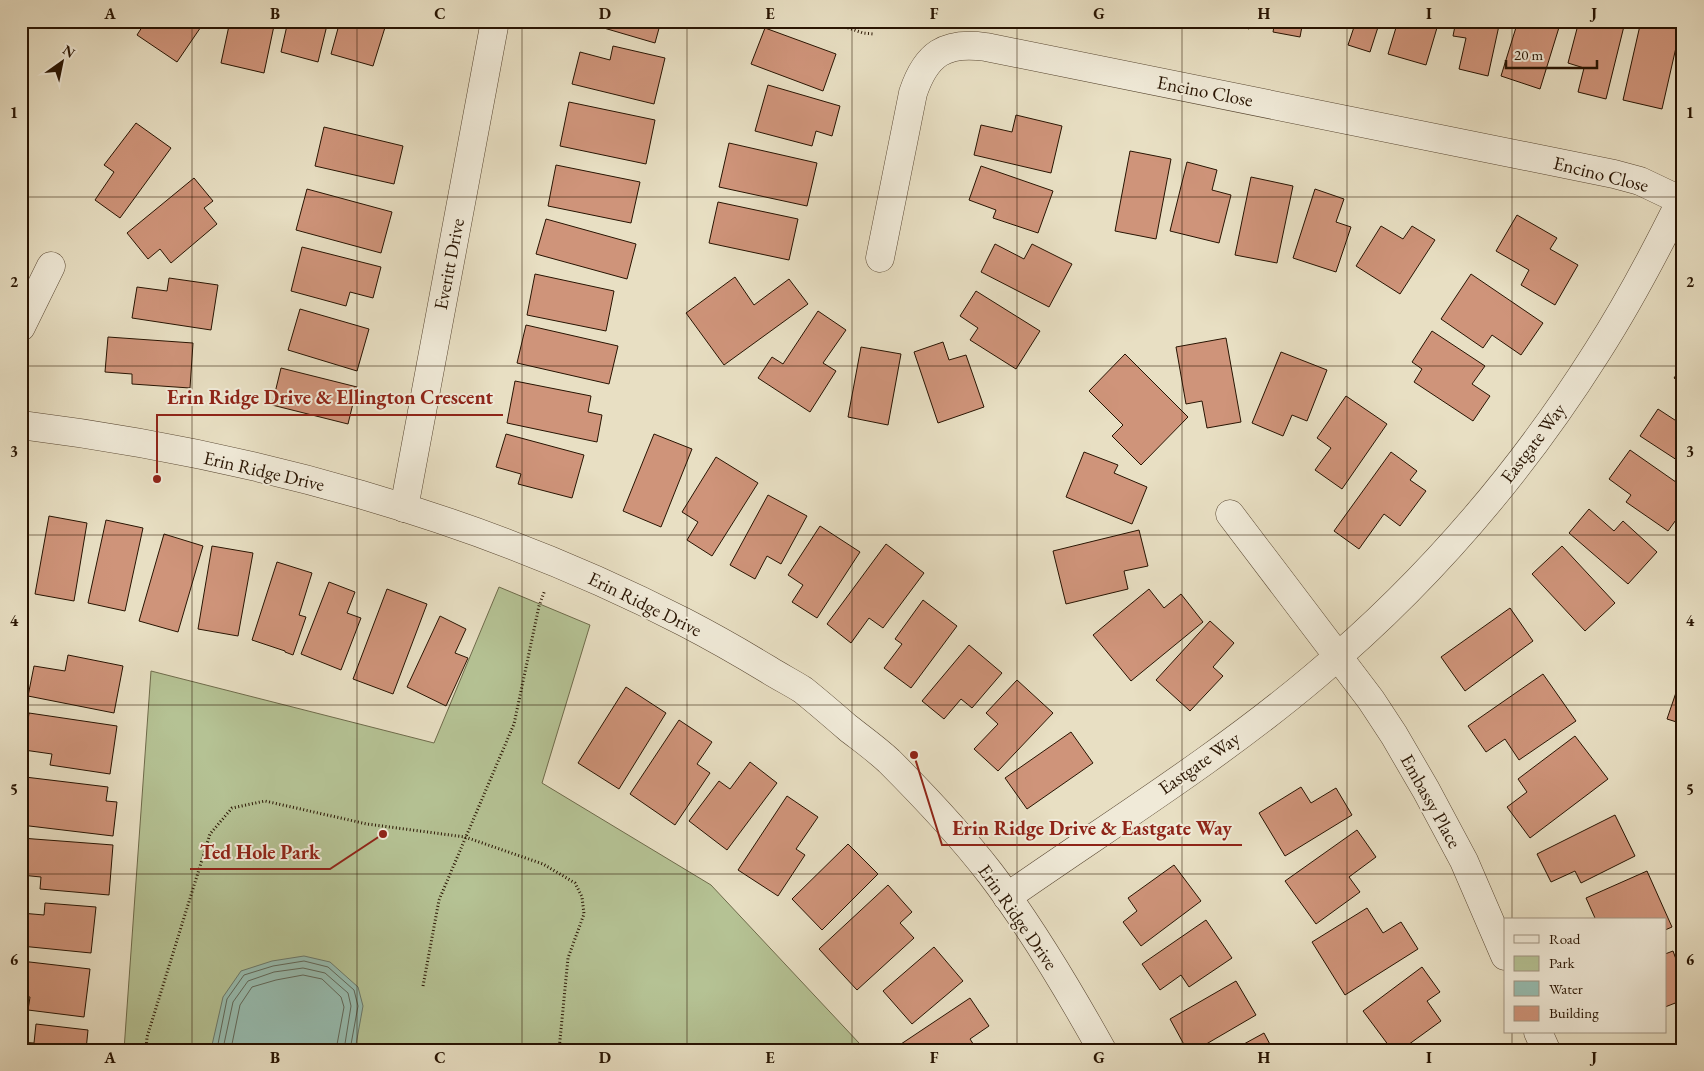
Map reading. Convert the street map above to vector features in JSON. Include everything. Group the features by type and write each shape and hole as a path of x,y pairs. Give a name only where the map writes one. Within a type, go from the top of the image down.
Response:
{"street":[{"name":"Everitt Drive","path":"404,508 494,21"},
{"name":"Encino Close","path":"880,258 912,92 925,66 935,55 960,45 986,47 1614,174 1640,180 1682,198"},
{"name":"Eastgate Way","path":"1007,897 1260,720 1338,657 1414,585 1468,525 1514,469 1597,353 1626,304 1682,198"},
{"path":"21,327 51,266"},
{"name":"Erin Ridge Drive","path":"21,425 154,446 202,456 274,472 404,508 522,549 630,594 724,642 802,690 887,759 963,841 1034,935 1102,1050"},
{"path":"1230,514 1338,657"},
{"name":"Embassy Place","path":"1338,657 1371,700 1426,790 1464,861 1504,954"},
{"path":"1539,1034 1546,1050"}],"path":[{"path":"828,21 864,33 873,34"},
{"path":"423,986 439,900 514,724 539,606 545,590"},
{"path":"146,1050 147,1037 210,834 232,808 265,800 367,824 465,837 543,864 575,883 582,897 584,914 568,958 559,1050"}],"green space":[{"path":"499,587 590,625 542,783 711,885 859,1043 862,1050 124,1050 151,671 434,743"}],"water":[{"path":"304,956 330,962 358,987 363,1006 355,1050 214,1050 212,1045 223,997 241,971 272,961"}],"building":[{"path":"146,21 205,21 177,62 137,35"},
{"path":"230,21 275,21 264,73 221,63"},
{"path":"288,21 328,21 318,62 281,52"},
{"path":"340,21 387,21 373,66 331,54"},
{"path":"580,21 661,21 655,43"},
{"path":"1225,21 1251,21 1249,29"},
{"path":"1275,21 1303,21 1300,37 1273,32"},
{"path":"1346,21 1380,21 1370,52 1348,45 1355,24"},
{"path":"1398,21 1439,21 1426,65 1388,54"},
{"path":"1456,21 1500,21 1488,76 1459,69 1466,38 1453,36"},
{"path":"1518,21 1561,21 1540,89 1501,76"},
{"path":"1579,21 1625,22 1606,99 1578,92 1584,68 1568,63"},
{"path":"1641,21 1682,21 1662,109 1623,100"},
{"path":"765,28 836,54 823,91 751,64"},
{"path":"613,46 665,58 654,104 572,84 580,52 610,60"},
{"path":"768,85 840,106 832,136 816,131 812,146 755,131"},
{"path":"569,102 655,120 646,164 560,146"},
{"path":"1016,115 1062,126 1051,173 974,155 981,125 1012,132"},
{"path":"136,123 171,148 120,218 95,200 114,172 104,165"},
{"path":"324,127 403,146 394,184 315,166"},
{"path":"729,143 817,163 807,206 719,187"},
{"path":"1130,151 1171,159 1156,239 1115,231"},
{"path":"1187,162 1217,170 1212,190 1231,195 1219,243 1170,231"},
{"path":"556,165 640,182 631,223 548,206"},
{"path":"981,166 1053,191 1038,233 993,218 996,210 969,200"},
{"path":"21,168 28,183 21,186"},
{"path":"1251,177 1293,186 1277,263 1235,255"},
{"path":"194,178 213,201 204,208 217,224 171,263 160,249 148,259 127,233"},
{"path":"307,189 392,212 381,253 296,230"},
{"path":"1315,189 1344,199 1336,222 1351,227 1336,272 1293,258"},
{"path":"718,202 798,219 789,260 709,243"},
{"path":"1517,215 1557,238 1550,249 1578,265 1555,305 1521,285 1529,270 1496,251"},
{"path":"546,219 636,244 627,279 536,254"},
{"path":"1381,226 1403,239 1412,226 1435,240 1400,294 1356,266"},
{"path":"995,244 1024,259 1032,244 1072,264 1049,307 981,272"},
{"path":"302,247 381,267 373,298 350,292 346,306 291,291"},
{"path":"535,274 614,291 606,331 527,315"},
{"path":"1471,274 1543,323 1521,355 1492,335 1483,348 1441,319"},
{"path":"735,277 754,305 789,279 808,304 724,365 686,313"},
{"path":"169,278 218,285 211,330 132,318 137,287 167,291"},
{"path":"976,291 1040,331 1016,369 970,340 978,328 960,316"},
{"path":"300,309 369,329 357,371 288,350"},
{"path":"818,311 846,330 823,363 836,371 810,412 758,378 772,357 783,364"},
{"path":"526,325 618,346 609,384 517,363"},
{"path":"1432,331 1485,366 1472,384 1490,396 1473,421 1414,382 1422,369 1412,362"},
{"path":"108,337 193,343 190,388 132,384 132,374 105,372"},
{"path":"1226,338 1241,422 1207,428 1202,401 1186,404 1176,347"},
{"path":"943,342 949,360 966,355 984,407 938,423 914,352"},
{"path":"861,347 901,354 888,425 848,417"},
{"path":"1281,352 1327,370 1307,421 1292,415 1283,436 1252,423"},
{"path":"1125,354 1188,417 1141,465 1112,436 1123,425 1089,391"},
{"path":"1683,365 1683,384 1674,378"},
{"path":"281,368 357,387 348,424 272,405"},
{"path":"515,381 591,396 588,412 602,415 597,442 507,423"},
{"path":"1346,396 1387,424 1342,489 1315,470 1331,448 1317,438"},
{"path":"1658,409 1681,424 1683,422 1683,464 1640,436"},
{"path":"506,434 584,455 572,498 518,484 521,474 496,467"},
{"path":"654,434 692,449 661,527 623,511"},
{"path":"1630,450 1683,487 1683,510 1668,531 1626,502 1631,495 1609,479"},
{"path":"1084,452 1118,465 1114,473 1147,487 1132,524 1066,497"},
{"path":"1391,452 1417,471 1410,480 1426,491 1400,526 1384,514 1359,549 1334,531"},
{"path":"716,457 758,483 712,556 687,540 698,522 682,512"},
{"path":"768,495 807,516 781,564 767,556 755,579 730,565"},
{"path":"1589,509 1614,531 1623,521 1657,552 1628,584 1569,533"},
{"path":"49,516 87,523 74,601 35,594"},
{"path":"106,520 143,528 125,611 88,603"},
{"path":"820,526 860,552 817,618 792,602 803,585 788,575"},
{"path":"1139,530 1148,566 1124,571 1128,589 1066,604 1053,551"},
{"path":"164,534 203,546 178,632 139,621"},
{"path":"886,544 924,573 883,628 869,618 851,643 827,624"},
{"path":"212,546 253,553 238,636 198,629"},
{"path":"1562,546 1615,603 1585,631 1532,574"},
{"path":"277,562 312,573 299,615 306,617 293,655 252,640"},
{"path":"329,582 355,592 347,613 361,618 341,670 301,654"},
{"path":"387,589 427,604 393,694 353,679"},
{"path":"1149,589 1164,608 1181,594 1203,622 1131,681 1093,635"},
{"path":"923,600 957,626 911,688 884,668 902,644 895,639"},
{"path":"1510,608 1533,641 1465,691 1441,657"},
{"path":"440,616 466,629 455,653 468,658 446,706 407,687"},
{"path":"1210,621 1234,643 1213,667 1223,676 1190,711 1156,680"},
{"path":"969,645 1002,673 972,708 961,699 944,719 922,701"},
{"path":"68,655 123,666 114,713 28,696 34,666 65,671"},
{"path":"1683,672 1683,724 1667,719"},
{"path":"1543,674 1576,721 1519,760 1505,739 1486,752 1468,726"},
{"path":"1017,680 1053,713 998,771 974,749 998,724 986,713"},
{"path":"626,687 666,713 619,789 578,763"},
{"path":"29,713 117,726 110,774 50,765 52,754 24,750"},
{"path":"679,720 712,742 697,764 710,773 675,825 630,794"},
{"path":"1071,732 1093,763 1027,809 1005,778"},
{"path":"1575,736 1608,779 1530,838 1507,807 1527,792 1518,779"},
{"path":"750,762 777,783 727,850 689,821 719,781 730,789"},
{"path":"25,777 108,787 106,801 117,802 113,836 21,825 21,806"},
{"path":"1301,787 1311,803 1336,788 1352,815 1285,856 1259,813"},
{"path":"787,796 818,817 796,849 805,855 778,896 738,870"},
{"path":"1615,815 1635,856 1581,883 1575,871 1551,882 1537,854"},
{"path":"1357,830 1376,857 1349,877 1360,892 1316,924 1285,881"},
{"path":"21,838 113,845 109,895 40,889 41,877 21,875"},
{"path":"848,844 878,874 822,930 792,899"},
{"path":"1174,865 1201,901 1141,946 1123,922 1137,911 1128,898"},
{"path":"1647,871 1672,927 1666,930 1666,918 1595,918 1586,898"},
{"path":"888,885 912,912 900,923 914,938 857,990 819,949"},
{"path":"45,903 96,907 91,953 21,946 21,913 44,915"},
{"path":"1367,908 1383,933 1401,922 1418,949 1345,995 1312,942"},
{"path":"1206,920 1232,958 1189,987 1181,975 1160,990 1142,964"},
{"path":"934,947 963,981 912,1024 883,991"},
{"path":"1673,951 1683,978 1683,1000 1666,1007 1666,954"},
{"path":"21,961 90,969 84,1017 28,1010 30,997 21,996"},
{"path":"1422,967 1440,992 1427,1001 1441,1021 1401,1050 1392,1050 1363,1011"},
{"path":"1236,981 1256,1015 1196,1050 1187,1050 1170,1019"},
{"path":"970,998 989,1026 970,1039 977,1050 896,1050 895,1048"},
{"path":"36,1024 88,1030 86,1050 21,1050 21,1042 34,1043"},
{"path":"1264,1033 1273,1050 1233,1050"}],"place":[{"name":"Erin Ridge Drive & Ellington Crescent","path":"157,479"},
{"name":"Erin Ridge Drive & Eastgate Way","path":"914,755"},
{"name":"Ted Hole Park","path":"383,834"}]}
